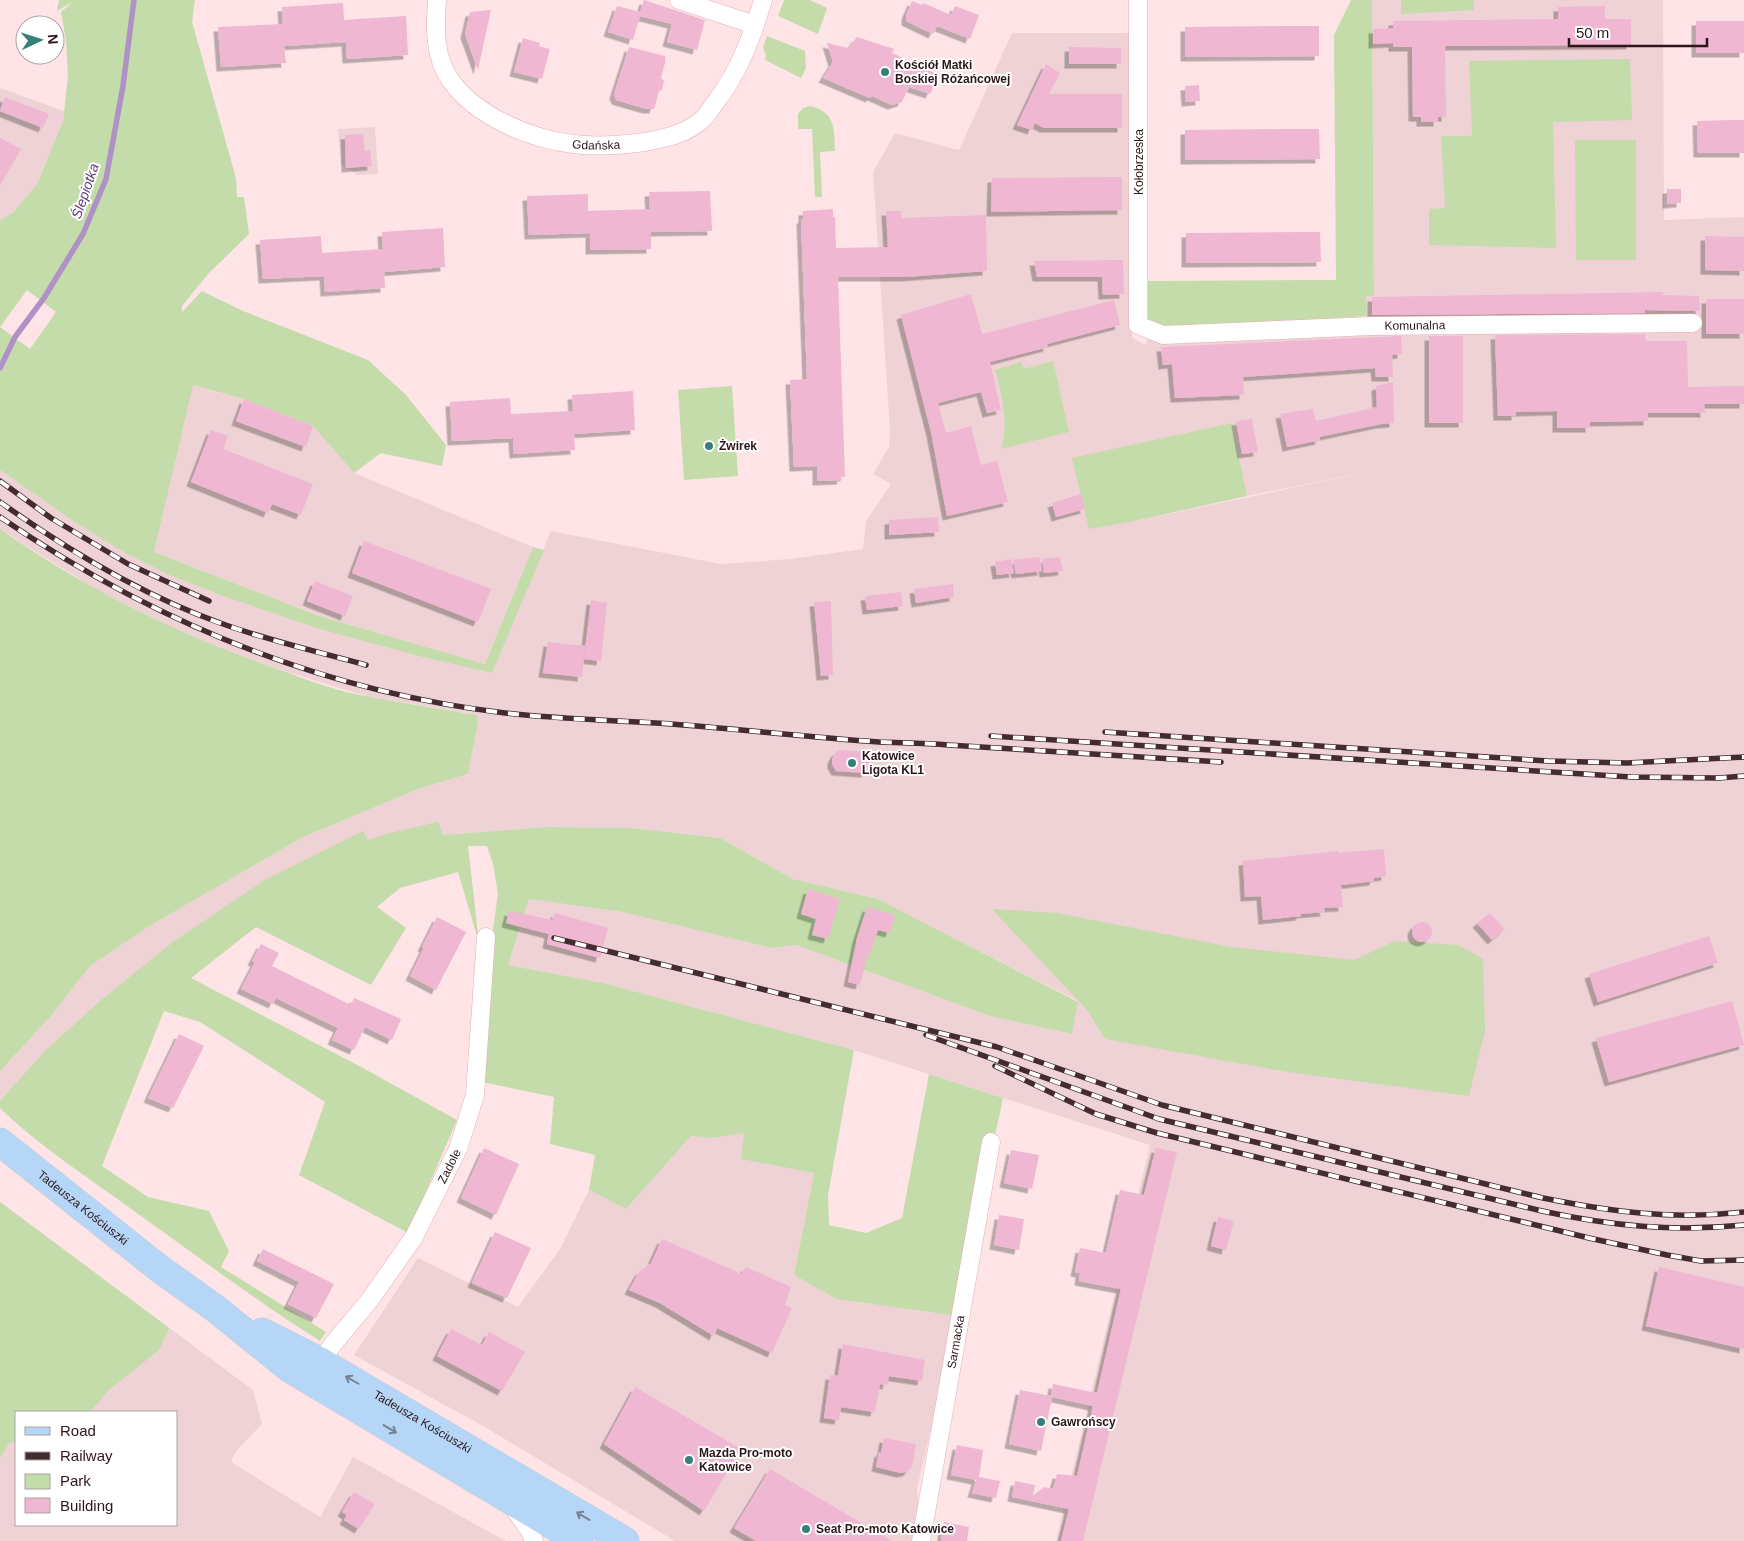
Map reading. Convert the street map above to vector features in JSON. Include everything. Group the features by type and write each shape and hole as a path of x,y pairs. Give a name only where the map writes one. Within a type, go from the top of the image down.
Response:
{"main road":[{"name":"Tadeusza Kościuszki","path":"0,1142 160,1269 216,1309 289,1368 579,1541"},
{"name":"Tadeusza Kościuszki","path":"216,1309 321,1362 625,1541"}],"street":[{"name":"Gdańska","path":"437,0 435,27 439,55 450,80 466,98 506,124 539,136 572,144 633,144 670,138 703,118 728,86 741,62 763,0"},
{"path":"679,0 755,25"},
{"name":"Kołobrzeska","path":"1138,0 1138,325"},
{"name":"Komunalna","path":"1138,325 1163,335 1371,326 1693,323"},
{"name":"Zadole","path":"321,1362 333,1344 369,1302 414,1236 458,1149 475,1095 486,937"},
{"name":"Sarmacka","path":"921,1541 991,1142"},
{"path":"508,1499 536,1538"}],"shaded area":[{"path":"1372,0 1663,0 1664,220 1744,217 1744,1541 1056,1541 1150,1145 854,1050 603,983 508,965 529,899 622,912 771,948 796,945 990,1016 1072,1034 1078,1001 878,899 793,879 720,838 632,828 545,827 443,835 270,900 69,1063 14,1121 0,1108 0,1071 51,1016 90,966 151,925 303,837 418,789 468,774 478,723 477,715 365,696 246,659 175,629 102,593 0,529 0,470 73,521 125,553 169,575 319,629 418,656 492,673 551,531 721,564 790,559 863,549 866,521 891,484 873,474 889,447 890,430 873,172 895,133 959,150 1012,33 1127,33 1132,27 1132,338 1146,345 1147,340 1367,330 1366,296 1374,296","holes":["1232,423 1247,496 1382,469 1130,522 1089,528"]},
{"path":"0,88 64,111 63,121 37,184 13,214 0,220"},
{"path":"375,127 378,174 357,175 341,164 338,129"},
{"path":"192,385 244,399 313,426 354,473 533,547 485,664 319,616 154,552"},
{"path":"744,1133 742,1159 814,1173 794,1275 836,1299 957,1316 917,1489 920,1525 917,1541 675,1541 483,1426 354,1355 418,1258 518,1307 560,1249 589,1190 626,1209 691,1136 712,1138"},
{"path":"0,1202 253,1390 262,1424 236,1451 231,1462 320,1517 353,1457 506,1541 0,1541"}],"green space":[{"path":"59,0 195,0 192,22 236,178 237,197 244,197 249,234 208,274 182,306 182,312 202,291 243,311 368,360 406,395 446,445 442,466 381,453 354,473 313,426 244,399 193,385 154,552 319,616 485,664 533,547 544,550 492,673 418,656 319,629 169,575 125,553 73,521 0,470 0,327 0,220 13,213 37,184 63,121 68,75 65,15 62,15 61,12 74,1 57,11","holes":["27,290 56,312 30,349 0,327"]},
{"path":"784,0 810,0 827,8 818,34 778,16"},
{"path":"1351,0 1372,0 1374,296 1366,296 1367,316 1164,331 1148,321 1148,281 1336,280 1334,35"},
{"path":"1401,0 1474,0 1474,10 1401,14"},
{"path":"767,36 805,51 806,68 801,78 765,60 766,55 763,48"},
{"path":"1630,59 1632,120 1553,122 1556,248 1429,245 1429,209 1445,208 1441,136 1472,136 1469,61"},
{"path":"810,106 825,112 832,122 834,129 835,151 820,152 822,197 815,197 812,129 798,129 798,114 803,108"},
{"path":"1575,140 1636,140 1636,260 1576,260"},
{"path":"1053,361 1069,432 1001,449 1004,420 1002,399 995,370 1021,362 1024,369"},
{"name":"Żwirek","path":"732,386 738,476 684,480 678,390"},
{"path":"1232,423 1247,496 1130,522 1089,529 1072,458"},
{"path":"0,529 102,592 138,611 211,644 335,689 477,715 478,723 468,774 418,789 303,837 151,925 90,966 51,1016 0,1071"},
{"path":"438,822 443,835 545,827 632,828 720,838 793,879 878,899 1078,1002 1072,1034 990,1016 796,945 771,948 622,912 529,899 508,965 603,983 854,1050 828,1195 829,1225 866,1233 902,1218 929,1074 1003,1098 957,1316 836,1299 794,1275 814,1173 741,1159 744,1133 712,1138 691,1136 626,1209 589,1190 595,1155 550,1144 554,1097 482,1082 491,943 498,894 493,864 487,846 468,846 479,943 458,872 400,888 377,907 406,928 371,985 256,927 191,978 363,1068 457,1120 408,1233 299,1175 325,1102 200,1022 164,1011 102,1166 148,1197 209,1211 229,1251 221,1267 326,1332 320,1341 248,1293 63,1160 0,1108 0,1101 45,1051 100,1001 173,942 266,879 363,831 368,840"},
{"path":"992,909 1057,913 1231,947 1354,960 1395,941 1458,945 1483,959 1485,1031 1469,1096 1287,1072 1105,1039 1088,1011"},
{"path":"0,1202 169,1328 159,1350 108,1391 91,1411 15,1411 15,1441 9,1443 0,1458"}],"building":[{"path":"644,0 705,20 697,50 667,42 672,24 640,16 633,40 608,32 617,6 640,12"},
{"path":"912,1 922,5 923,3 951,15 955,6 979,15 970,39 937,26 933,34 906,21 906,15"},
{"path":"343,3 344,20 406,16 408,55 347,59 346,42 284,46 286,63 221,67 218,27 283,24 282,7"},
{"path":"1605,6 1605,19 1631,19 1631,45 1445,46 1446,117 1438,117 1438,122 1421,122 1421,117 1413,117 1412,47 1393,47 1393,43 1373,44 1373,29 1393,28 1393,21 1558,19 1558,7"},
{"path":"491,10 478,70 465,34 470,12"},
{"path":"1696,21 1744,21 1744,53 1696,53"},
{"path":"1319,26 1319,56 1185,57 1185,27"},
{"name":"Kościół Matki Boskiej Różańcowej","path":"857,37 894,49 892,53 939,75 930,94 909,87 902,102 892,105 823,78 833,62 827,43 848,48"},
{"path":"523,38 540,43 539,46 550,49 542,79 514,72"},
{"path":"629,47 665,56 661,78 664,81 654,109 647,109 616,100 614,94"},
{"path":"1069,47 1121,48 1121,64 1069,64"},
{"path":"1046,64 1060,73 1049,94 1122,94 1122,128 1044,128 1035,123 1032,130 1017,125"},
{"path":"1199,85 1200,101 1186,102 1185,86"},
{"path":"5,97 49,114 43,128 0,111"},
{"path":"1744,120 1744,153 1698,153 1697,121"},
{"path":"1319,129 1320,159 1185,160 1185,130"},
{"path":"363,134 365,151 370,150 372,166 346,168 345,135"},
{"path":"0,138 21,149 0,186"},
{"path":"1122,177 1122,210 991,212 992,178"},
{"path":"1667,189 1681,189 1681,203 1667,204"},
{"path":"710,191 712,231 651,232 651,249 590,250 590,233 529,235 527,196 588,194 588,211 650,209 649,192"},
{"path":"833,209 836,248 888,247 886,211 901,211 901,218 986,215 987,271 905,277 838,277 845,477 841,477 842,480 817,481 817,466 794,467 790,380 807,379 801,219 803,219 803,211"},
{"path":"443,228 445,267 384,272 385,288 325,292 324,276 263,279 260,240 321,236 322,253 383,249 382,232"},
{"path":"1320,232 1321,262 1186,263 1186,233"},
{"path":"1705,236 1744,237 1744,271 1705,270"},
{"path":"1123,260 1124,294 1103,295 1102,277 1037,277 1034,261"},
{"path":"1663,292 1663,295 1699,296 1700,311 1645,310 1645,313 1372,315 1372,297"},
{"path":"971,294 982,334 1114,300 1120,325 1047,344 1048,347 990,362 1001,410 987,413 981,392 938,403 946,433 971,426 981,465 997,461 1008,502 947,516 931,432 901,315"},
{"path":"1706,299 1744,299 1744,334 1706,334"},
{"path":"1645,334 1646,341 1687,341 1688,387 1744,386 1744,404 1704,404 1705,413 1648,413 1648,421 1590,422 1590,428 1557,428 1557,411 1516,412 1516,416 1498,416 1495,335"},
{"path":"1401,336 1402,354 1392,355 1393,377 1376,377 1375,368 1243,377 1244,395 1175,398 1172,364 1163,365 1161,347"},
{"path":"1429,336 1463,336 1463,423 1429,423"},
{"path":"1393,382 1394,423 1319,437 1320,440 1287,447 1280,414 1313,409 1316,421 1377,407 1376,386"},
{"path":"633,391 635,430 574,434 575,450 514,454 513,438 452,441 450,402 510,398 511,414 573,411 572,395"},
{"path":"244,399 313,426 306,447 236,421"},
{"path":"1252,419 1258,452 1242,454 1236,421"},
{"path":"211,430 228,436 223,449 313,484 301,515 272,504 268,513 191,482"},
{"path":"1081,494 1085,509 1056,517 1052,503"},
{"path":"938,517 939,532 889,535 889,520"},
{"path":"364,541 491,589 478,622 352,573"},
{"path":"1040,557 1042,571 1016,574 1013,560"},
{"path":"1060,557 1063,571 1044,573 1042,559"},
{"path":"1011,559 1014,573 997,575 995,562"},
{"path":"315,581 353,596 345,616 307,601"},
{"path":"953,584 954,597 916,603 914,589"},
{"path":"901,592 903,606 867,610 865,596"},
{"path":"591,600 607,603 601,661 584,659"},
{"path":"831,601 833,675 821,676 814,602"},
{"path":"548,642 585,646 582,677 543,673"},
{"name":"Katowice Ligota KL1","path":"840,750 869,752 873,761 872,767 865,773 836,771 832,764 832,759 836,752"},
{"path":"1384,849 1386,876 1374,878 1374,881 1341,885 1343,907 1324,908 1325,912 1300,914 1301,916 1263,920 1261,896 1245,897 1243,861 1338,851 1339,853"},
{"path":"808,889 840,899 828,939 812,935 816,919 801,914"},
{"path":"867,907 895,915 890,933 878,930 870,954 868,954 860,985 848,982 857,938"},
{"path":"509,911 553,920 555,913 608,928 600,958 547,944 549,934 506,923"},
{"path":"1490,913 1505,929 1492,940 1477,923"},
{"path":"437,917 466,932 436,990 410,976"},
{"path":"1422,922 1429,925 1432,932 1429,939 1422,942 1415,939 1412,932 1415,925"},
{"path":"1709,936 1718,963 1598,1002 1589,974"},
{"path":"261,944 279,953 272,966 351,1005 354,998 401,1019 392,1040 365,1027 354,1050 332,1040 338,1028 276,998 273,1004 241,989 255,962 252,961"},
{"path":"1732,1001 1744,1045 1609,1082 1596,1038"},
{"path":"179,1034 204,1046 173,1108 148,1098"},
{"path":"484,1148 519,1164 496,1215 461,1198"},
{"path":"1156,1148 1177,1152 1083,1541 1061,1541 1069,1509 1012,1497 1015,1481 1035,1485 1033,1496 1044,1487 1053,1489 1057,1474 1077,1476 1093,1406 1052,1397 1041,1451 1009,1444 1020,1390 1051,1396 1053,1384 1097,1393 1121,1289 1079,1281 1080,1273 1075,1272 1080,1248 1106,1253 1120,1190 1144,1195"},
{"path":"1011,1150 1039,1155 1032,1189 1004,1183"},
{"path":"999,1215 1024,1219 1019,1250 994,1245"},
{"path":"1218,1217 1234,1221 1226,1250 1211,1246"},
{"path":"495,1232 531,1248 507,1298 472,1283"},
{"path":"662,1239 742,1274 746,1267 791,1287 785,1305 792,1308 772,1353 717,1328 714,1336 660,1303 629,1290 639,1272 651,1263"},
{"path":"263,1249 334,1284 316,1318 288,1304 299,1282 257,1261"},
{"path":"1659,1267 1744,1287 1744,1349 1646,1326"},
{"path":"451,1329 482,1345 489,1332 525,1352 502,1391 437,1356"},
{"path":"843,1344 925,1360 922,1381 889,1376 887,1385 880,1384 875,1412 841,1407 839,1420 824,1418 830,1375 838,1376"},
{"path":"635,1387 741,1449 704,1511 604,1444"},
{"path":"884,1438 916,1444 912,1467 907,1472 901,1473 876,1467"},
{"path":"957,1445 983,1450 979,1477 1000,1481 996,1498 972,1493 976,1480 951,1475"},
{"path":"770,1469 892,1541 756,1541 734,1528"},
{"path":"354,1492 375,1504 359,1529 344,1520 347,1515 342,1512"},
{"path":"944,1522 969,1527 967,1541 941,1541"}],"waterway":[{"name":"Ślepiotka","path":"0,368 15,337 44,298 83,234 106,179 123,86 134,0"}],"railway":[{"path":"0,481 51,518 128,564 209,601"},
{"path":"0,502 53,538 107,571 193,613 277,641 366,665"},
{"path":"0,517 58,554 117,588 178,619 240,646 304,669 370,688 437,703 555,718 683,725 879,742 1221,762"},
{"path":"1105,732 1548,761 1627,763 1744,757"},
{"path":"991,736 1631,777 1719,778 1744,776"},
{"path":"554,938 997,1047 1162,1105 1543,1198 1619,1211 1668,1215 1744,1212"},
{"path":"926,1035 1159,1119 1542,1211 1618,1224 1667,1228 1744,1225"},
{"path":"995,1066 1096,1114 1157,1133 1589,1238 1667,1255 1701,1261 1744,1260"}],"place":[{"name":"Kościół Matki Boskiej Różańcowej","path":"885,72"},
{"name":"Żwirek","path":"709,446"},
{"name":"Katowice Ligota KL1","path":"852,763"},
{"name":"Gawrońscy","path":"1041,1422"},
{"name":"Mazda Pro-moto Katowice","path":"689,1460"},
{"name":"Seat Pro-moto Katowice","path":"806,1529"}]}
